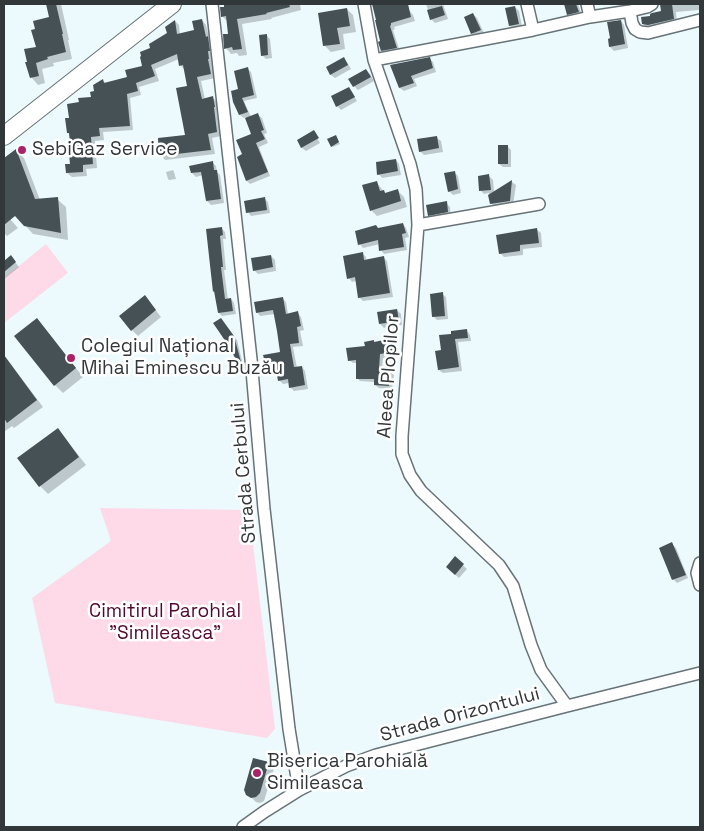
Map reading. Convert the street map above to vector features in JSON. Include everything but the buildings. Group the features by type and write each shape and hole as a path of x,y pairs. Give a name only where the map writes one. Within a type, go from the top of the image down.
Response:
{"main road":[{"path":"4,136 172,4"}],"street":[{"name":"Strada Cerbului","path":"212,4 249,340 264,510 289,729 298,790"},
{"name":"Aleea Plopilor","path":"364,4 374,60 414,177 417,196 418,225 402,426 402,454 410,475 421,490 499,566 513,586 541,670 567,706"},
{"path":"526,4 533,30"},
{"path":"587,4 590,17"},
{"path":"374,60 533,30 590,17 630,11 652,4"},
{"path":"630,11 632,23 635,29 640,32 648,33 700,20"},
{"path":"418,225 539,204"},
{"path":"700,562 697,573 700,585"},
{"name":"Strada Orizontului","path":"243,827 298,790 346,766 376,755 700,673"}],"green space":[{"path":"46,244 68,273 4,323 4,278"},
{"name":"Cimitirul Parohial \"Simileasca\"","path":"100,508 249,510 275,729 267,738 55,703 32,598 111,541"}],"place":[{"name":"SebiGaz Service","path":"22,150"},
{"name":"Colegiul Național Mihai Eminescu Buzău","path":"71,358"},
{"name":"Biserica Parohială Simileasca","path":"257,773"}]}
